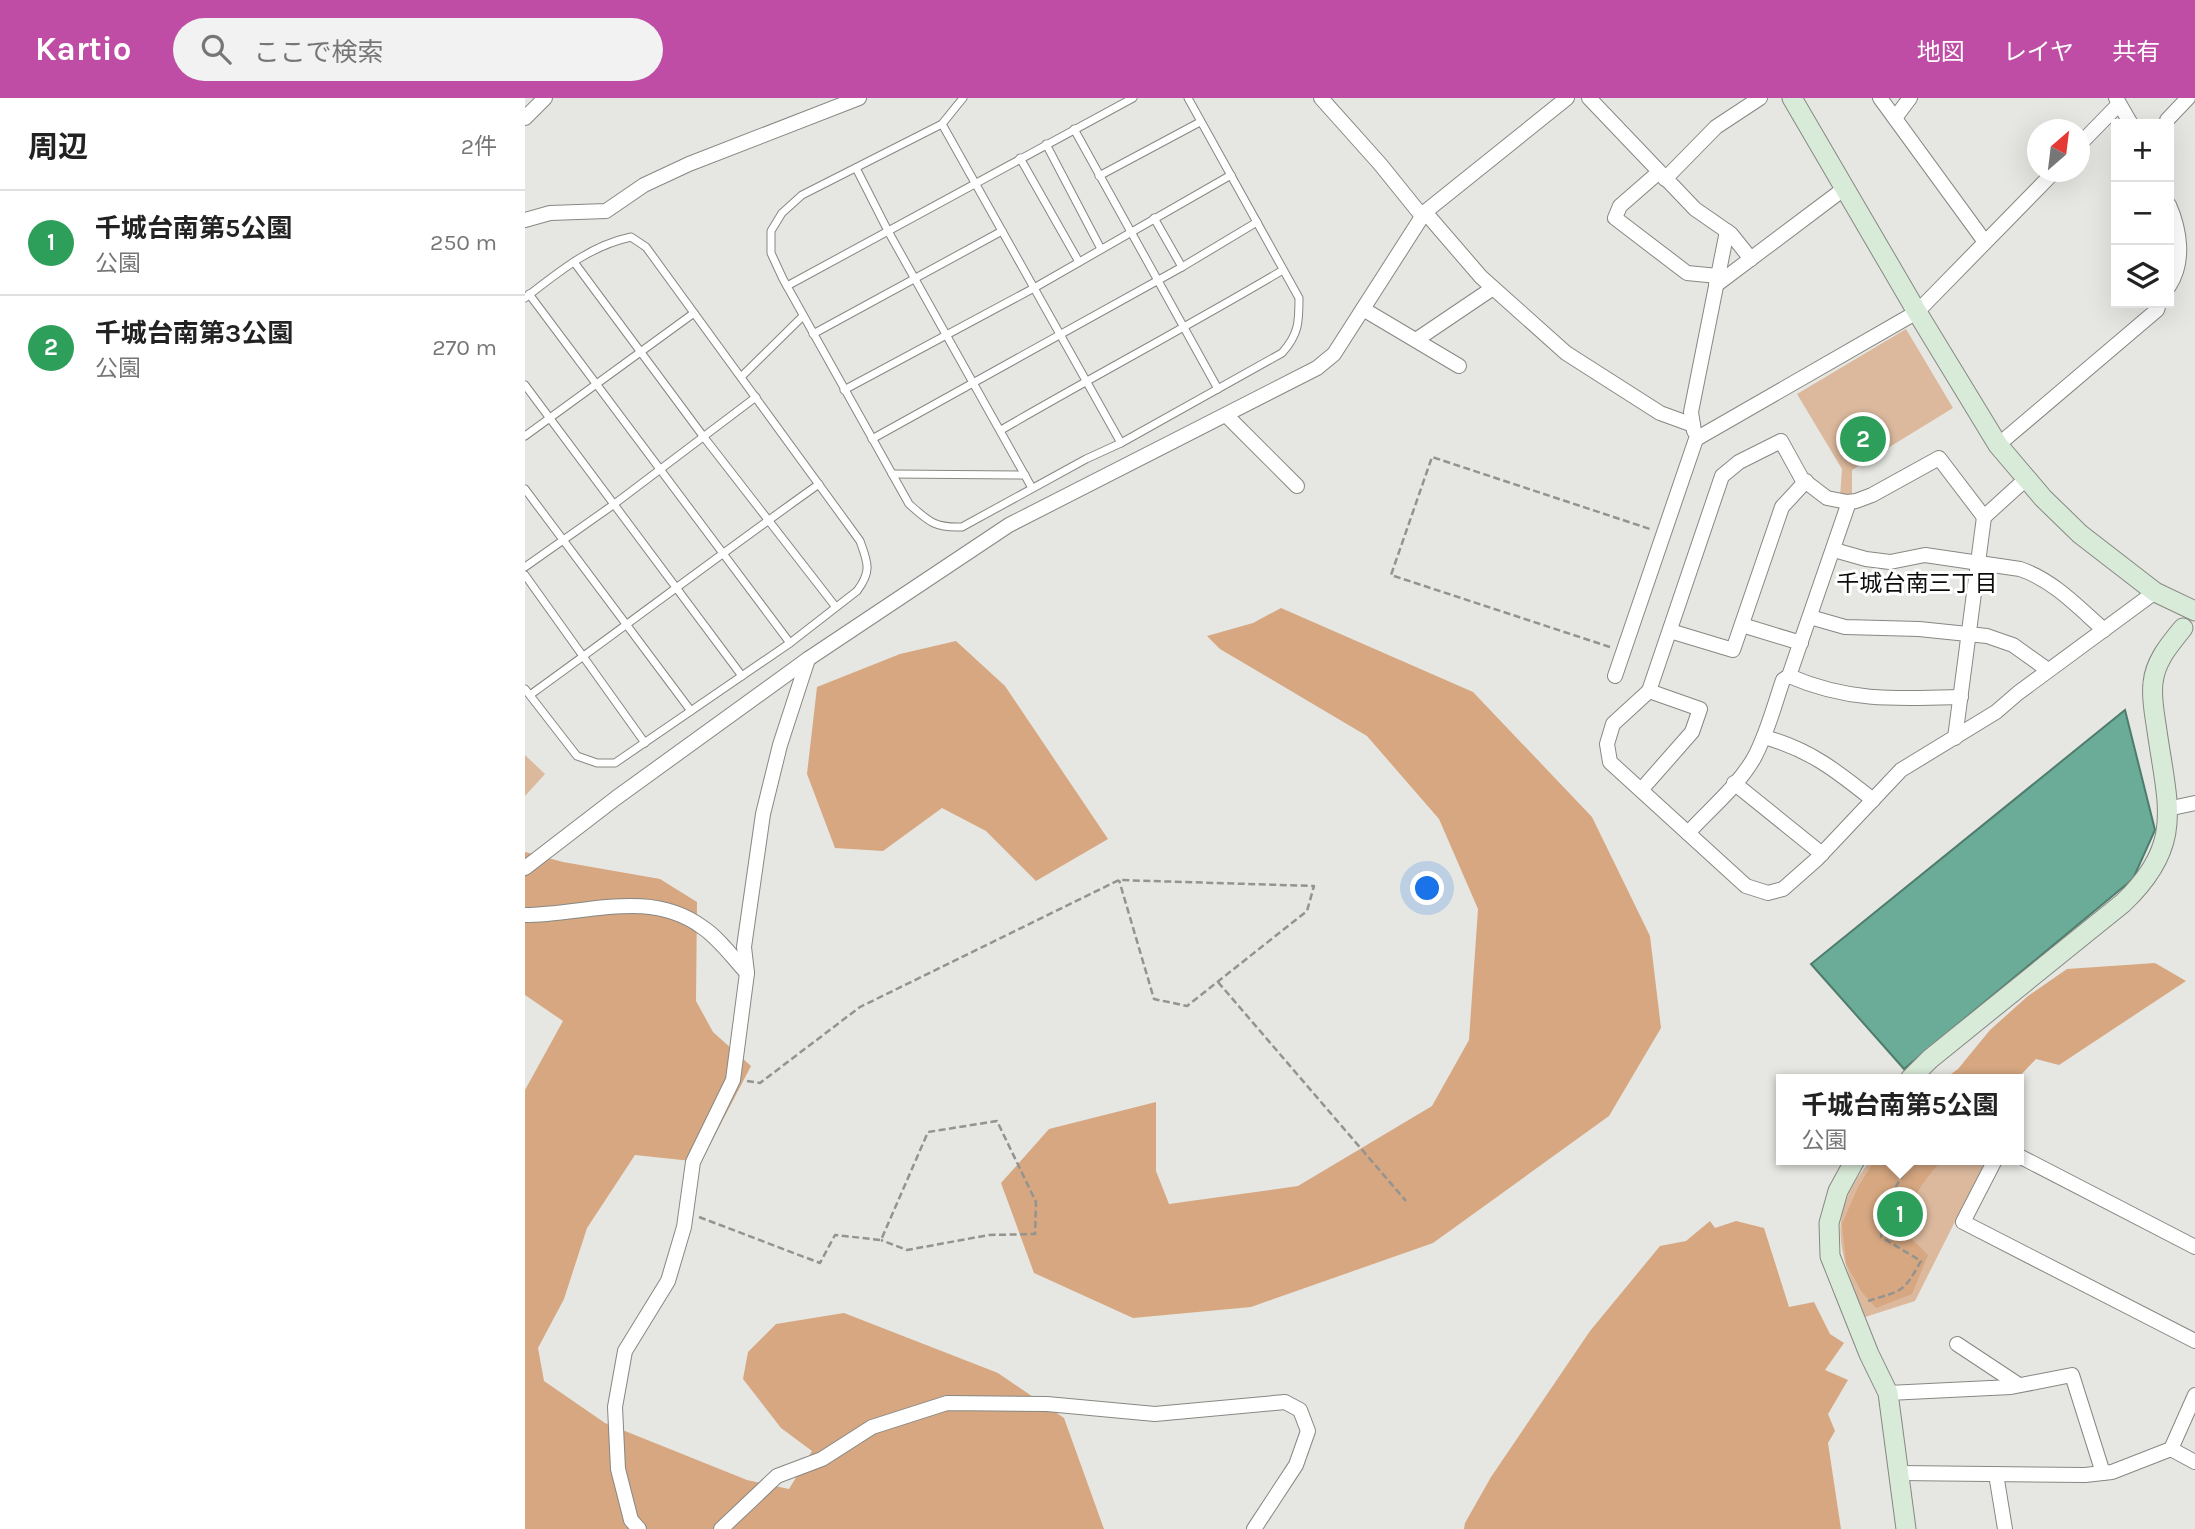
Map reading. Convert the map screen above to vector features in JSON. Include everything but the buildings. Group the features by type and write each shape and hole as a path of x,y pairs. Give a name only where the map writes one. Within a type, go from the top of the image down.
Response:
{"street":[{"path":"525,118 545,98"},
{"path":"525,220 550,213 607,211 644,185 689,164 859,98"},
{"path":"1321,98 1423,214 1493,288 1566,353 1694,432"},
{"path":"525,868 616,798 808,659 1009,525 1317,368 1334,355 1423,214 1567,98"},
{"path":"1589,98 1695,209 1727,231 1751,259"},
{"path":"1760,98 1716,127 1662,175 1620,206 1615,218 1687,273 1717,280 1751,259 1845,188"},
{"path":"1792,98 1998,445 2080,534 2155,592 2195,611"},
{"path":"1880,98 1985,242"},
{"path":"1895,118 1910,98"},
{"path":"2168,119 2188,98"},
{"path":"2090,133 2118,101 2128,119"},
{"path":"1694,432 1917,312 2044,182"},
{"path":"2174,222 2179,238 2179,256 2174,275"},
{"path":"1615,676 1694,432 1691,412 1727,231"},
{"path":"1416,340 1493,288"},
{"path":"1998,445 2158,308"},
{"path":"1363,309 1459,366"},
{"path":"1226,415 1297,486"},
{"path":"1984,517 1938,458 1872,495 1849,502 1827,498 1806,481 1781,441 1738,462 1722,476 1649,691 1613,724 1607,744 1610,762 1746,886 1768,893 1783,889 1822,854 1901,770 1996,712 2048,670 2155,592"},
{"path":"1955,738 1984,517 2027,478"},
{"path":"1670,631 1733,650 1781,507 1806,481"},
{"path":"1688,833 1734,783 1754,757 1764,737 1783,680 1789,676 1801,643 1849,502"},
{"path":"1833,550 1890,562 1925,555 1978,561 2033,574 2054,587 2104,630"},
{"path":"1810,617 1845,627 1919,629 1987,636 2013,645 2048,670"},
{"path":"1742,625 1801,643"},
{"path":"1915,1074 2143,884 2160,855 2168,830 2153,705 2153,682 2162,655 2183,628"},
{"path":"639,1529 631,1520 618,1469 615,1407 625,1351 668,1280 684,1227 693,1162 733,1080 747,973 744,947 763,814 780,745 808,659"},
{"path":"1789,676 1840,694 1876,698 1961,697"},
{"path":"1641,790 1692,732 1700,709 1649,691"},
{"path":"1764,737 1795,746 1816,757 1873,800"},
{"path":"1734,783 1822,854"},
{"path":"2167,809 2195,803"},
{"path":"525,915 624,905 664,908 704,927 747,973"},
{"path":"2024,1159 2195,1247"},
{"path":"1851,1165 1838,1191 1829,1223 1830,1256 1888,1393 1906,1529"},
{"path":"1992,1165 1963,1222 2195,1341"},
{"path":"1957,1345 2019,1385"},
{"path":"1888,1393 2019,1385 2072,1375 2103,1473"},
{"path":"1898,1472 2085,1475 2112,1472 2171,1449 2195,1395"},
{"path":"721,1529 777,1475 822,1459 872,1427 947,1403 1047,1404 1155,1414 1285,1402 1300,1410 1308,1431 1296,1465 1254,1529"},
{"path":"2171,1449 2195,1462"},
{"path":"1996,1474 2005,1529"}],"lane":[{"path":"963,98 941,124 803,195 782,213 771,232 771,253 787,286 909,504 924,518 942,528 962,527 1086,458 1121,443 1282,353 1294,340 1299,321 1299,298 1188,98"},
{"path":"787,286 1133,98"},
{"path":"1099,176 1200,122"},
{"path":"941,124 1121,443"},
{"path":"1074,129 1218,389"},
{"path":"1046,144 1101,249"},
{"path":"1020,158 1079,262"},
{"path":"856,168 888,231 1032,488"},
{"path":"844,390 1034,288 1231,175"},
{"path":"1154,218 1182,267"},
{"path":"872,439 1182,267 1257,222"},
{"path":"813,334 1002,231"},
{"path":"790,643 722,553 659,470 596,385 527,296 574,262 607,243 631,237 646,247 756,397 819,484 860,541 869,565 864,581 857,591 790,643 645,744 615,763 597,763 577,756 527,692 628,626 722,553 819,484"},
{"path":"574,262 703,436 835,606"},
{"path":"1001,430 1184,329 1283,270"},
{"path":"525,436 694,313"},
{"path":"741,377 803,316"},
{"path":"525,386 742,677"},
{"path":"525,567 613,505 756,397"},
{"path":"892,474 1025,475"},
{"path":"525,489 691,710"},
{"path":"525,575 645,744"}],"path":[{"path":"1623,651 1391,575 1432,457 1663,534"},
{"path":"733,1080 760,1083 860,1007 1119,880 1314,886 1307,911 1187,1006 1154,999 1119,880"},
{"path":"1218,982 1406,1201"},
{"path":"686,1212 820,1264 835,1235 881,1240 907,1250 989,1235 1035,1234 1036,1202 997,1121 928,1132 881,1240"},
{"path":"1850,1307 1901,1290 1907,1285 1921,1261 1881,1237 1890,1195 1909,1165"}],"shaded area":[{"path":"1906,329 1953,408 1852,470 1852,497 1840,497 1842,469 1797,394"},
{"path":"1281,608 1473,692 1592,817 1650,936 1661,1028 1609,1116 1433,1243 1251,1307 1133,1318 1034,1273 1001,1183 1049,1129 1156,1102 1156,1171 1169,1204 1298,1186 1432,1106 1469,1040 1478,909 1439,819 1367,736 1220,649 1207,636 1253,623"},
{"path":"956,641 1005,686 1108,839 1036,881 986,831 942,808 883,851 835,848 807,774 817,687 900,654"},
{"path":"2125,710 2155,830 2133,879 1904,1069 1811,964"},
{"path":"525,755 545,774 525,796"},
{"path":"525,852 563,862 660,879 697,902 696,1001 713,1032 751,1066 701,1162 635,1155 587,1228 564,1299 538,1348 544,1381 605,1423 747,1480 789,1489 812,1451 781,1428 743,1379 748,1352 776,1324 844,1313 998,1373 1064,1418 1104,1529 525,1529 525,1090 563,1021 525,995"},
{"path":"2155,963 2186,981 2059,1065 2036,1059 2022,1074 1951,1074 1990,1030 2028,996 2067,969"},
{"path":"1867,1165 1983,1165 1915,1301 1865,1317 1843,1255 1841,1236 1841,1218 1846,1200"},
{"path":"1872,1165 1938,1165 1918,1192 1901,1228 1928,1255 1912,1294 1876,1308 1861,1291 1846,1263 1842,1224 1858,1187"},
{"path":"1710,1221 1715,1228 1736,1221 1764,1228 1789,1307 1814,1302 1830,1334 1844,1343 1825,1370 1848,1380 1828,1414 1835,1431 1828,1443 1841,1529 1464,1529 1491,1477 1590,1331 1660,1246 1686,1241"}],"place":[{"name":"千城台南第3公園","path":"1863,439"},
{"name":"千城台南第5公園","path":"1900,1214"}],"district":[{"name":"千城台南三丁目","path":"1917,583"}]}
